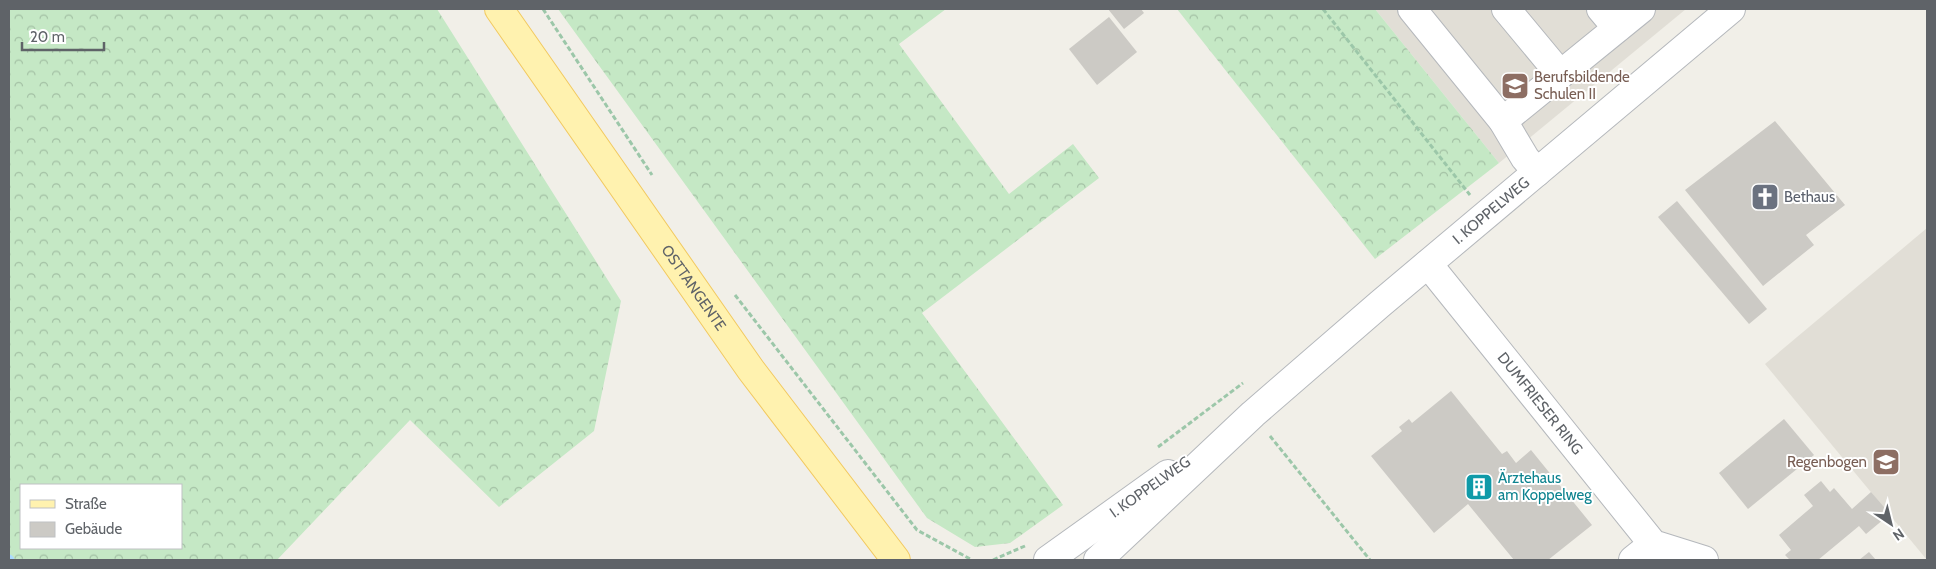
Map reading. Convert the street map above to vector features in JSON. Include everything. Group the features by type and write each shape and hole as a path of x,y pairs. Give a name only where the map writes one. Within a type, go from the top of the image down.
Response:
{"main road":[{"name":"OSTTANGENTE","path":"499,9 751,370 896,560"}],"street":[{"path":"1412,9 1503,121 1525,158 1537,172"},
{"path":"1506,9 1560,74"},
{"path":"1503,121 1560,74 1609,19 1641,9"},
{"name":"I. KOPPELWEG","path":"1098,560 1253,414 1731,9"},
{"name":"DUMFRIESER RING","path":"1428,264 1643,552 1704,560"},
{"name":"I. KOPPELWEG","path":"1040,551 1253,414"}],"path":[{"path":"544,9 655,180"},
{"path":"1323,9 1474,200"},
{"path":"732,291 917,530 972,560"},
{"path":"1154,450 1249,378"},
{"path":"1253,414 1370,560"},
{"path":"993,560 1040,551"}],"shaded area":[{"name":"Berufsbildende Schulen II","path":"1375,9 1686,9 1499,163"},
{"name":"Regenbogen","path":"1927,228 1927,560 1765,364"}],"green space":[{"path":"9,9 437,9 621,301 594,431 499,507 410,420 277,560 10,560"},
{"path":"558,9 946,9 899,44 1009,194 1073,144 1099,178 922,313 1063,505 1010,543 975,547 927,518"},
{"path":"1177,9 1375,9 1499,163 1375,259"}],"building":[{"path":"1108,9 1141,9 1144,13 1124,29"},
{"path":"1109,17 1137,52 1097,85 1069,49"},
{"name":"Bethaus","path":"1775,121 1845,205 1806,235 1814,245 1763,286 1685,190"},
{"path":"1677,201 1767,309 1749,324 1658,217"},
{"name":"Ärztehaus am Koppelweg","path":"1451,391 1502,454 1507,451 1516,463 1531,450 1592,525 1548,560 1514,560 1468,504 1434,533 1371,456 1402,431 1399,427 1409,419 1412,423"},
{"path":"1784,419 1814,455 1748,509 1719,473"},
{"path":"1821,481 1830,492 1834,488 1852,509 1871,492 1890,514 1866,534 1859,526 1818,560 1790,560 1785,555 1791,550 1779,535 1813,506 1804,495"},
{"path":"1869,552 1876,560 1859,560"}],"place":[{"name":"Berufsbildende Schulen II","path":"1515,86"},
{"name":"Bethaus","path":"1765,197"},
{"name":"Regenbogen","path":"1886,462"},
{"name":"Ärztehaus am Koppelweg","path":"1479,487"}]}
